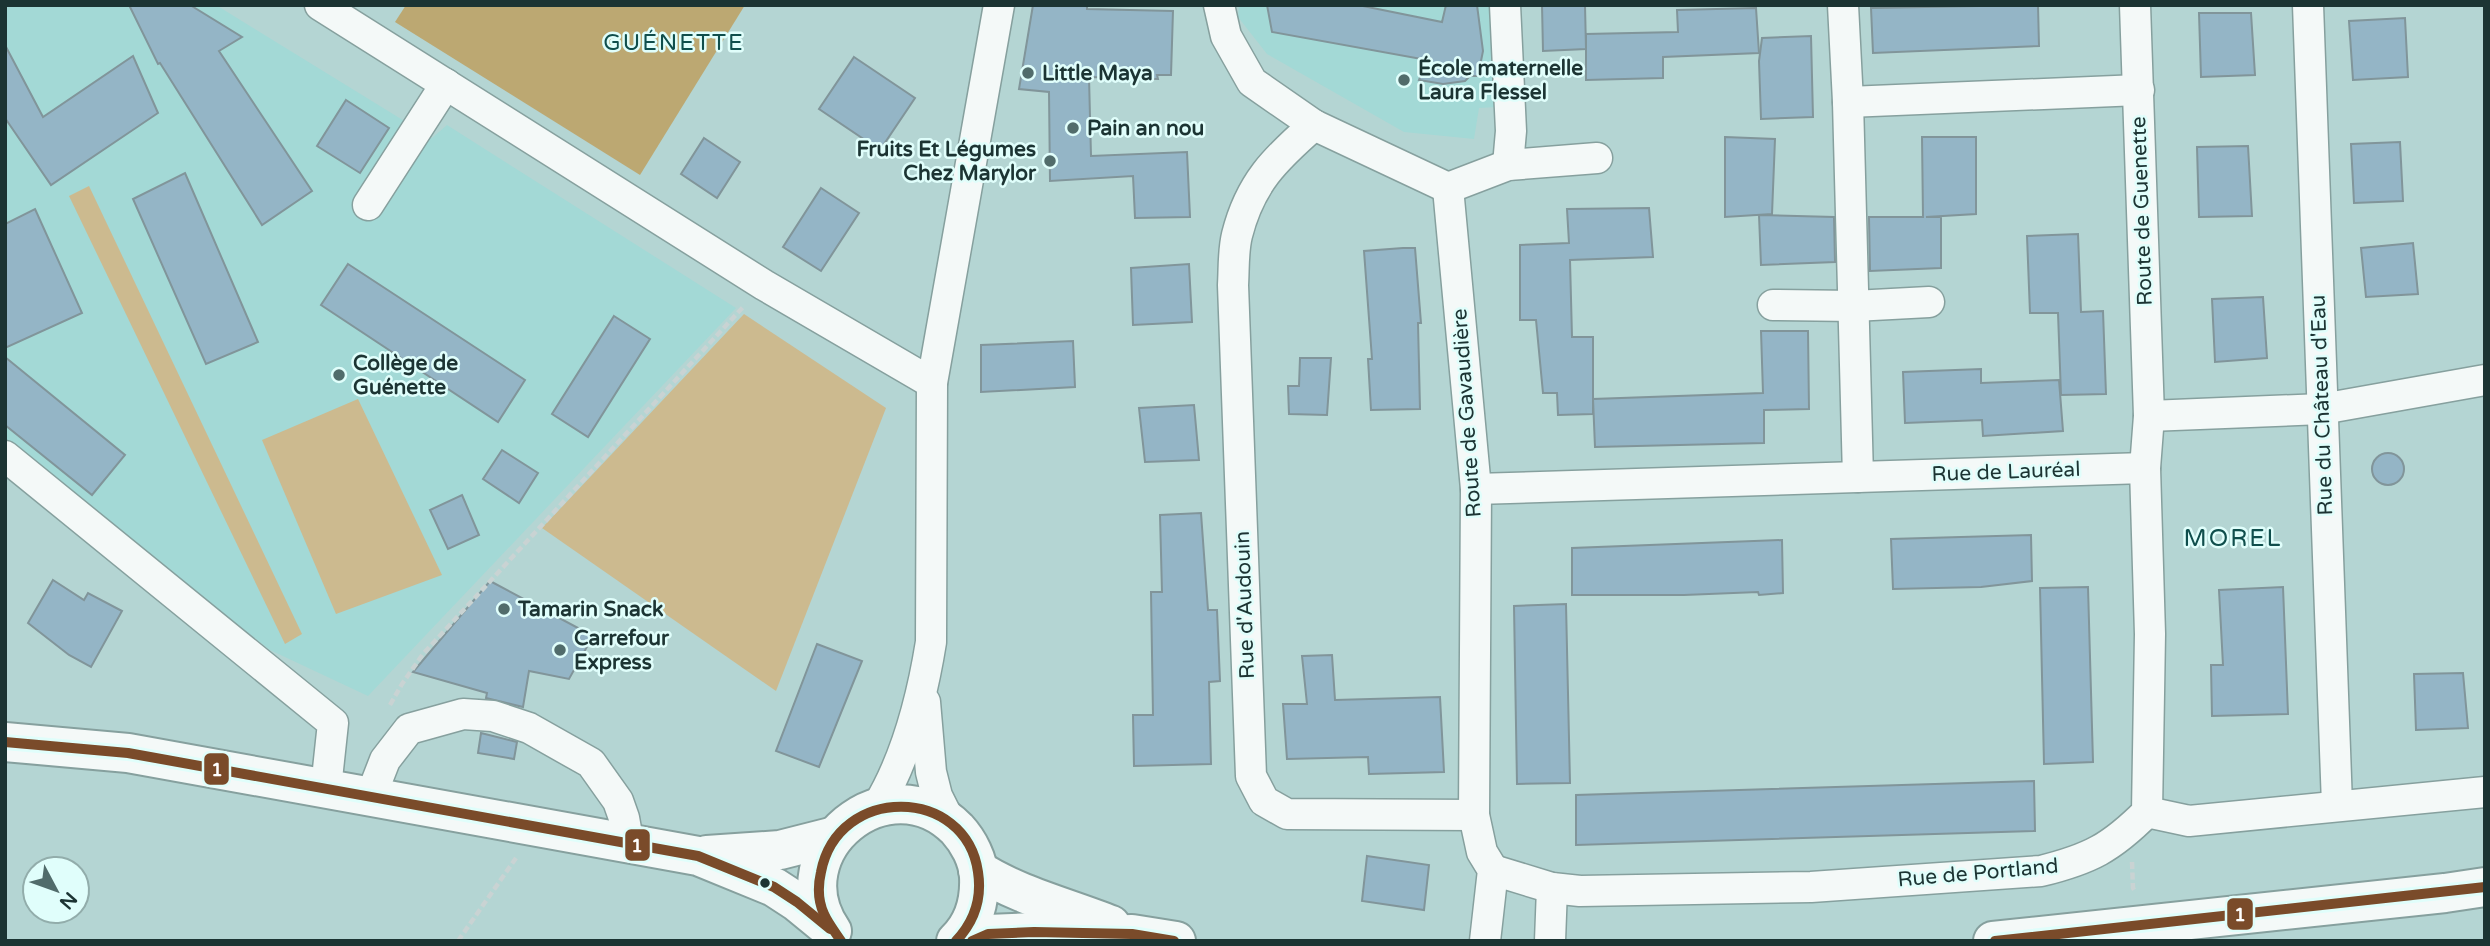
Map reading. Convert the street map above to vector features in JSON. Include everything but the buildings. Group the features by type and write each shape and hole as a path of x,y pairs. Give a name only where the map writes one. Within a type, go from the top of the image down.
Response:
{"main road":[{"path":"5,742 128,753 629,846 698,856 780,850 835,836"},
{"path":"836,935 820,906 818,882 823,858 835,836 854,818 877,807 896,804 916,806 934,812 950,822 963,836 972,852 978,870 977,906 970,923 956,941"},
{"path":"698,856 774,887 797,902 836,935"},
{"path":"978,870 1023,894 1068,908 1132,934"},
{"path":"1993,941 2071,936 2485,887"},
{"path":"971,941 988,934 1006,932 1132,934 1176,941"}],"street":[{"path":"320,5 764,285 932,383"},
{"path":"877,807 897,771 924,684 931,642 932,383 999,5"},
{"path":"1219,5 1226,36 1252,82 1314,125 1448,188 1508,165 1597,158"},
{"path":"1505,5 1511,131 1508,165"},
{"path":"1843,5 1849,102 1857,477"},
{"name":"Route de Guenette","path":"2135,5 2149,416"},
{"name":"Rue du Château d'Eau","path":"2308,5 2337,805"},
{"path":"368,205 446,84"},
{"path":"1849,102 2139,90"},
{"name":"Rue d'Audouin","path":"1314,125 1278,156 1250,197 1236,238 1233,285 1251,776 1264,801 1287,814 1474,815"},
{"name":"Route de Gavaudière","path":"1448,188 1476,489 1474,815 1482,852 1493,870"},
{"path":"1773,305 1854,306 1929,302"},
{"path":"2485,380 2322,409 2149,416 2145,468 2150,634 2139,820 2189,821 2485,792"},
{"path":"5,456 333,723 326,788"},
{"name":"Rue de Lauréal","path":"1476,489 2145,468"},
{"path":"924,684 932,772 937,796 950,822"},
{"path":"370,796 385,760 409,729 463,715 493,716 529,728 591,763 618,801 629,846"},
{"name":"Rue de Portland","path":"1493,870 1552,888 1580,891 1811,887 2041,871 2078,862 2109,845 2139,820"},
{"path":"1485,941 1493,870"},
{"path":"1550,941 1552,888"}],"path":[{"path":"394,748 384,728 390,705 423,654 764,285"},
{"path":"2139,820 2133,888 2140,898"},
{"path":"457,941 537,828"}],"shaded area":[{"name":"Collège de Guénette","path":"5,5 216,5 432,138 447,125 736,308 368,696 270,650 5,442"},
{"path":"406,5 745,5 640,175 395,22"},
{"name":"École maternelle Laura Flessel","path":"1239,5 1492,5 1497,107 1479,108 1474,139 1404,132 1267,54 1238,17"},
{"path":"89,186 302,634 285,644 69,196"},
{"path":"744,314 886,408 776,691 542,528"},
{"path":"358,399 442,575 336,614 262,440"}],"transit line":[{"name":"1","path":"5,742 128,753 698,856 774,887 830,929"},
{"name":"1","path":"841,941 824,914 819,893 821,872 832,843 851,823 875,811 901,807 928,811 951,823 969,844 978,872 978,900 972,918 956,941"},
{"name":"1","path":"1995,941 2485,887"},
{"name":"1","path":"972,941 988,934 1034,932 1132,934 1174,941"}],"place":[{"name":"Little Maya","path":"1028,73"},
{"name":"École maternelle Laura Flessel","path":"1404,80"},
{"name":"Pain an nou","path":"1073,128"},
{"name":"Fruits Et Légumes Chez Marylor","path":"1050,161"},
{"name":"Collège de Guénette","path":"339,375"},
{"name":"Tamarin Snack","path":"504,609"},
{"name":"Carrefour Express","path":"560,650"}],"district":[{"name":"GUÉNETTE","path":"674,43"},
{"name":"MOREL","path":"2233,538"}]}
